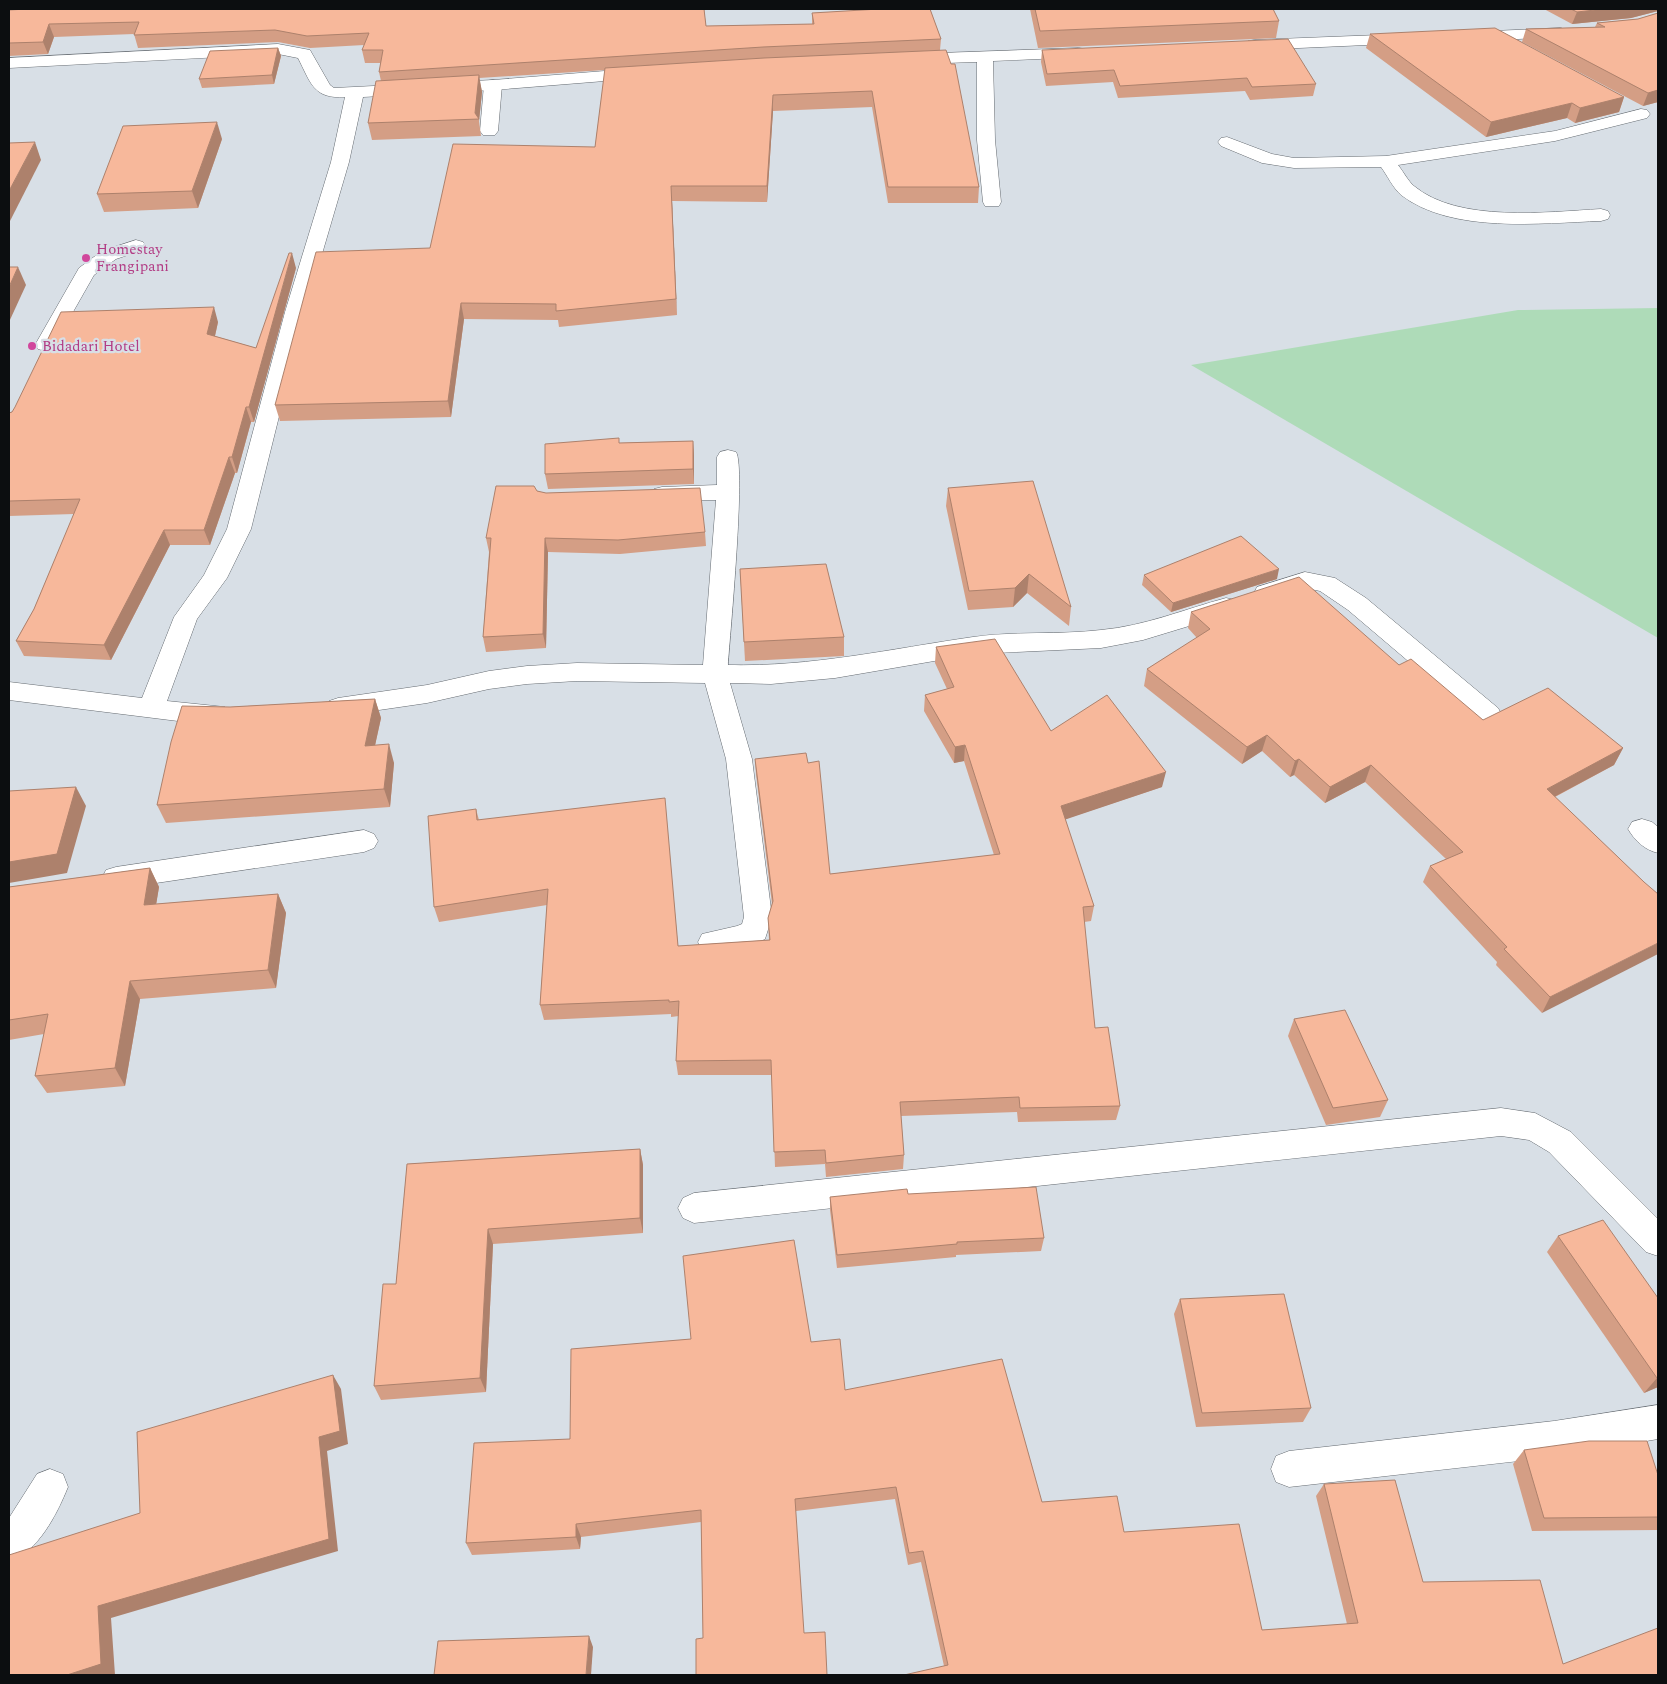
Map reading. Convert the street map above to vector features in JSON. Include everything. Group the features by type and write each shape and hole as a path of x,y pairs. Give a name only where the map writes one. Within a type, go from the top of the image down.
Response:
{"street":[{"path":"1453,37 1574,32"},
{"path":"1494,36 1520,50"},
{"path":"1237,46 1424,38"},
{"path":"9,64 278,49 304,54 323,88 331,93 493,85 660,72"},
{"path":"896,60 1092,52"},
{"path":"986,56 986,140 992,202"},
{"path":"489,131 493,85"},
{"path":"151,709 186,617 215,578 240,529 295,312 340,162 355,93"},
{"path":"1615,100 1658,124"},
{"path":"1227,142 1268,159 1294,163 1386,161 1555,136 1641,114"},
{"path":"1386,161 1408,190 1430,203 1461,212 1504,219 1600,215"},
{"path":"39,358 86,272 109,255 136,246"},
{"path":"712,942 741,937 755,931 758,917 739,759 715,674 728,492 728,457"},
{"path":"643,495 728,492"},
{"path":"316,710 427,694 489,680 528,675 577,672 771,675 835,669 975,645 1101,639 1143,632 1305,580 1328,584 1357,604 1489,715"},
{"path":"9,691 186,714 237,715"},
{"path":"87,882 364,841"},
{"path":"694,1208 1501,1122 1535,1127 1560,1142 1658,1241"},
{"path":"1289,1470 1554,1439 1658,1422"},
{"path":"9,1544 22,1531 50,1487"}],"green space":[{"path":"1658,308 1658,638 1191,365 1518,310"}],"building":[{"path":"704,9 706,26 814,24 812,13 879,9 930,9 941,39 763,47 379,72 383,50 362,50 369,33 307,36 275,30 134,35 139,22 49,24 43,42 9,43 9,10"},
{"path":"1035,9 1273,9 1279,21 1040,31"},
{"path":"1571,9 1604,9 1577,12"},
{"path":"1658,13 1658,90 1648,93 1526,29 1605,27 1597,23 1638,19"},
{"path":"1495,28 1624,97 1580,108 1572,103 1491,122 1370,34"},
{"path":"1288,39 1316,84 1252,87 1247,78 1120,86 1114,70 1047,74 1042,50"},
{"path":"278,48 272,75 199,79 210,51"},
{"path":"946,50 951,64 955,64 979,187 888,187 872,91 773,95 767,186 671,186 676,299 556,311 556,304 461,303 448,401 275,405 316,252 430,248 453,144 595,147 605,68 764,58"},
{"path":"479,75 475,113 479,119 368,123 376,81"},
{"path":"217,122 192,191 97,194 123,126"},
{"path":"35,142 9,191 9,143"},
{"path":"289,253 292,253 249,407 246,407 232,457 229,457 204,530 164,530 104,645 16,641 34,609 80,499 9,501 9,413 15,407 61,312 214,307 207,334 256,348"},
{"path":"9,267 18,267 9,287"},
{"path":"619,438 619,443 693,441 693,469 545,474 545,444"},
{"path":"1033,481 1071,607 1029,574 1015,588 969,591 948,488"},
{"path":"496,486 534,486 537,491 546,493 700,488 705,532 618,540 545,538 543,634 483,637 491,538 486,538"},
{"path":"1241,536 1279,569 1173,603 1144,575"},
{"path":"826,564 844,637 744,642 740,569"},
{"path":"1299,577 1399,665 1411,659 1483,720 1548,688 1623,748 1547,789 1658,894 1658,943 1550,997 1504,949 1507,947 1430,866 1463,852 1371,765 1330,787 1299,759 1295,761 1267,735 1247,747 1147,669 1210,629 1191,612"},
{"path":"995,639 1051,731 1107,695 1166,772 1061,806 1094,906 1083,907 1095,1028 1108,1027 1120,1106 1020,1108 1019,1097 900,1102 904,1155 826,1163 825,1150 774,1152 771,1060 676,1061 679,1001 540,1005 548,889 434,907 428,816 476,809 477,820 665,798 678,946 770,940 768,918 773,901 755,759 806,753 808,763 819,761 830,874 1000,854 965,745 955,747 925,695 954,687 936,647"},
{"path":"375,699 365,746 389,744 384,789 157,805 171,742 182,706 230,707"},
{"path":"76,787 57,854 9,862 9,791"},
{"path":"150,868 144,905 278,894 268,970 130,981 115,1068 35,1076 48,1014 9,1020 9,887"},
{"path":"1345,1010 1388,1100 1333,1108 1294,1019"},
{"path":"640,1149 640,1218 488,1229 480,1378 374,1386 383,1284 396,1284 407,1164"},
{"path":"1036,1187 1044,1238 957,1242 957,1244 837,1255 830,1197 907,1189 908,1194"},
{"path":"1603,1220 1658,1298 1658,1378 1558,1236"},
{"path":"794,1240 811,1342 840,1339 845,1390 1002,1359 1042,1502 1117,1496 1124,1532 1239,1524 1262,1630 1358,1623 1324,1484 1395,1480 1423,1582 1540,1580 1563,1664 1658,1628 1658,1675 904,1675 948,1665 923,1551 909,1553 896,1487 795,1499 804,1633 825,1632 827,1675 696,1675 696,1639 703,1638 701,1510 576,1524 576,1537 466,1543 474,1443 570,1439 571,1349 691,1339 683,1256"},
{"path":"1284,1294 1311,1408 1202,1413 1180,1299"},
{"path":"333,1375 340,1431 319,1437 329,1539 98,1606 101,1664 67,1675 9,1675 9,1555 140,1513 137,1432"},
{"path":"1589,1441 1647,1441 1658,1475 1658,1517 1544,1518 1524,1450"},
{"path":"589,1636 586,1675 434,1675 438,1641"}],"place":[{"name":"Homestay Frangipani","path":"86,258"},
{"name":"Bidadari Hotel","path":"32,346"}]}
